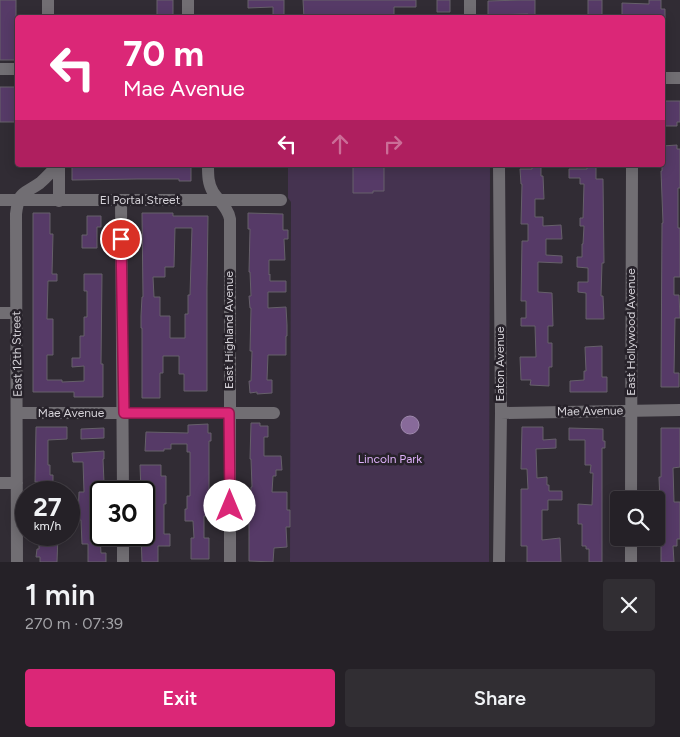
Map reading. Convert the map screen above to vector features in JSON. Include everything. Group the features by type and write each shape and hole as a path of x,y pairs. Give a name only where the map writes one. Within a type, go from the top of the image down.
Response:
{"street":[{"path":"48,0 48,15"},
{"path":"188,0 188,15"},
{"path":"470,0 470,15"},
{"path":"0,69 15,69"},
{"path":"665,78 680,78"},
{"path":"18,201 22,194 42,182 56,167"},
{"path":"58,167 59,201"},
{"name":"East Highland Avenue","path":"208,167 208,182 213,192 229,212 230,219 230,562"},
{"name":"Eaton Avenue","path":"499,167 501,412 499,562"},
{"name":"East Hollywood Avenue","path":"631,491 632,167"},
{"name":"El Portal Street","path":"0,200 281,200"},
{"path":"121,200 123,481"},
{"name":"East 12th Street","path":"17,481 16,214 18,201"},
{"path":"0,313 16,313"},
{"name":"Mae Avenue","path":"501,412 680,410"},
{"name":"Mae Avenue","path":"18,412 274,413"},
{"path":"0,483 15,483"},
{"name":"East 12th Street","path":"18,546 18,562"},
{"path":"123,546 123,562"},
{"path":"631,546 631,562"}],"green space":[{"name":"Lincoln Park","path":"288,167 490,167 489,562 290,562 291,202 288,198"}],"shaded area":[{"path":"406,416 414,416 419,421 417,432 406,434 401,429 401,421"}],"building":[{"path":"0,0 16,0 15,60 0,60"},
{"path":"157,0 173,0 173,15 157,15"},
{"path":"248,0 284,0 284,15 273,15 273,7 248,8"},
{"path":"303,0 416,0 416,7 394,7 394,15 304,15"},
{"path":"437,0 450,0 450,12 437,12"},
{"path":"535,0 535,15 488,15 488,1"},
{"path":"588,0 602,0 602,15 588,15"},
{"path":"649,0 661,0 661,9 665,9 665,15 622,15 622,3 649,4"},
{"path":"0,87 15,87 15,122 0,122"},
{"path":"665,101 680,101 680,122 677,122 677,126 665,126"},
{"path":"677,145 677,149 680,149 678,228 680,228 680,277 674,277 674,295 679,295 680,318 675,318 674,373 679,373 679,387 661,387 663,223 661,171 662,167 665,167 665,146"},
{"path":"72,167 191,167 191,181 179,181 179,179 72,180"},
{"path":"353,167 384,167 384,191 353,193"},
{"path":"532,167 541,167 541,176 543,176 544,199 535,199 535,217 543,217 543,226 561,225 562,239 546,239 546,255 562,256 562,263 538,262 538,292 552,293 553,326 548,326 548,343 552,343 552,367 549,367 549,386 530,385 531,380 521,380 520,357 536,357 535,326 521,326 521,318 526,318 526,301 521,301 522,241 528,241 528,224 521,224 522,184 520,169 532,169"},
{"path":"587,167 596,167 596,179 603,179 604,263 602,263 601,296 603,296 604,319 586,319 586,293 578,292 578,282 588,282 588,268 577,267 577,257 582,257 584,226 580,226 580,218 583,218 584,184 580,184 580,178 569,178 569,169 587,169"},
{"path":"33,213 50,213 50,234 53,234 52,274 57,274 57,281 48,281 47,319 53,319 53,355 47,355 47,380 62,380 62,382 84,381 84,366 72,367 72,358 80,358 80,336 84,336 84,317 87,317 87,291 84,291 84,274 102,274 101,364 103,364 103,397 74,397 74,392 33,392"},
{"path":"142,213 173,213 173,216 208,216 207,391 184,391 184,374 179,374 179,356 163,356 163,373 160,373 160,398 142,398 141,316 143,297","holes":["175,228 192,228 190,295 188,295 188,314 185,314 185,338 170,338 170,316 160,316 160,297 154,297 153,277 165,277 165,267 174,267"]},
{"path":"248,213 283,214 283,230 288,230 288,239 284,239 285,260 269,260 270,281 286,281 286,292 268,292 268,308 286,307 287,325 286,355 268,355 267,380 272,380 272,393 250,393 249,381 251,381 252,351 250,351 251,308 249,296 251,296"},
{"path":"87,216 101,216 101,227 97,227 97,248 82,248 82,235 87,235"},
{"path":"602,346 602,377 607,377 607,392 570,392 570,381 584,380 584,371 586,371 585,347"},
{"path":"251,423 260,423 260,426 268,426 268,437 264,437 264,456 281,456 282,470 276,470 276,476 273,476 272,492 287,492 287,510 290,510 290,527 286,527 287,547 274,548 273,562 249,561 247,507 250,507 252,487 250,459"},
{"path":"208,424 208,433 211,433 211,441 209,441 209,516 204,516 204,538 209,538 209,559 191,559 191,538 194,538 193,521 185,521 187,496 190,496 190,452 187,452 187,444 171,444 171,449 164,449 164,451 145,451 146,432 188,433 188,425"},
{"path":"36,427 67,427 67,439 48,440 48,465 50,465 50,475 53,475 53,481 35,481"},
{"path":"522,427 543,427 543,440 556,439 556,448 536,449 537,478 547,477 549,491 562,491 562,500 548,500 548,510 542,510 542,540 560,538 561,562 527,562 527,546 521,546 521,489 528,489 527,469 521,469"},
{"path":"104,428 104,438 81,439 81,429"},
{"path":"569,428 603,429 605,448 602,448 602,562 589,562 589,549 586,549 586,546 582,546 582,524 578,524 578,504 592,505 593,473 590,473 591,465 585,465 585,440 569,440"},
{"path":"661,428 680,428 680,467 673,468 674,502 680,502 680,539 677,539 677,546 673,546 674,562 661,562 661,546 665,546 665,491 660,491 659,477 661,477"},
{"path":"104,451 104,481 90,481 90,546 101,546 101,553 106,553 106,562 88,562 88,544 82,544 80,492 84,492 83,462 73,462 72,453"},
{"path":"140,465 161,465 161,476 166,476 164,534 170,534 170,546 158,546 158,562 142,562 141,546 155,546 155,481 141,481"},
{"path":"39,546 58,546 57,562 40,562 40,557 36,557 37,549 39,549"}],"route":[{"path":"121,239 124,413 229,413 230,506"}]}
